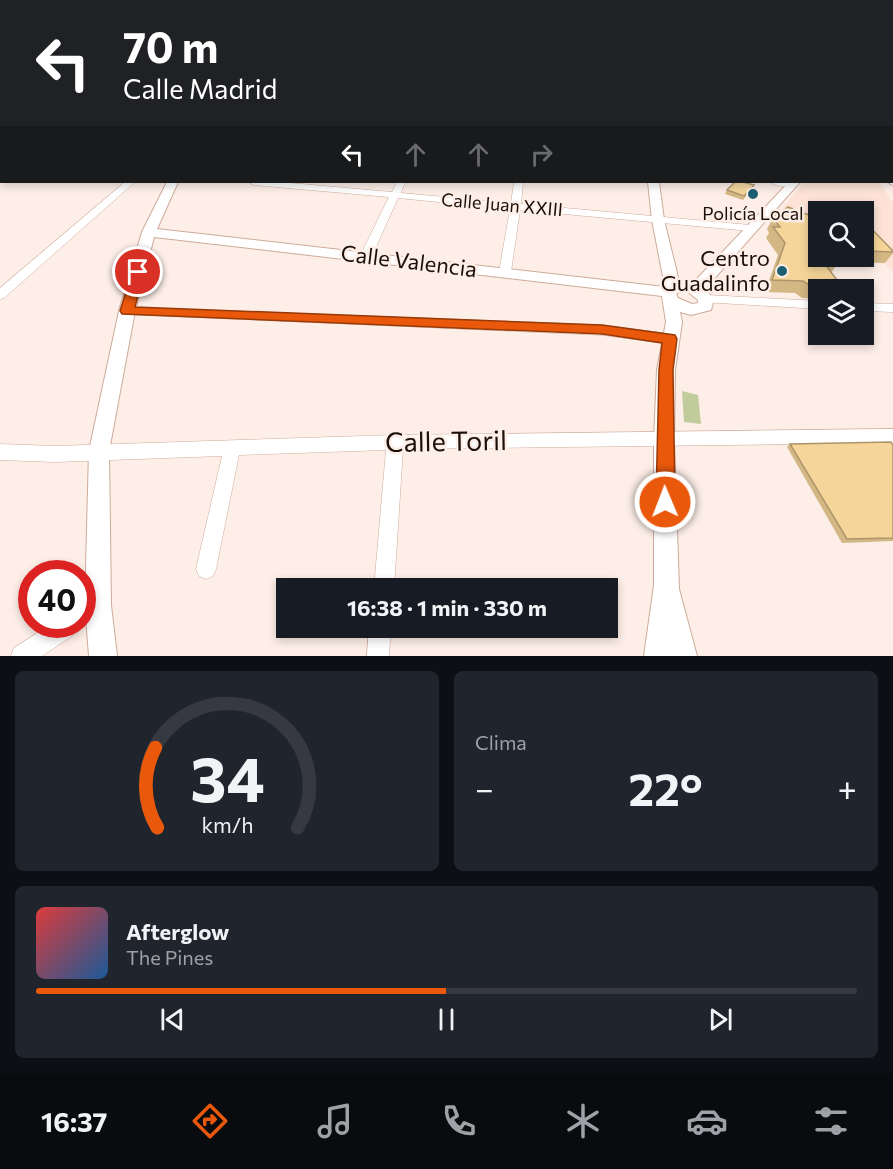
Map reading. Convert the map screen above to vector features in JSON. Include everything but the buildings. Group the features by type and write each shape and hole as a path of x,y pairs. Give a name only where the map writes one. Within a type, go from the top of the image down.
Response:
{"street":[{"path":"0,295 129,183"},
{"path":"93,560 99,452 127,311 149,232 171,183"},
{"name":"Calle Juan XXIII","path":"265,183 750,228"},
{"path":"366,256 401,183"},
{"path":"505,272 519,183"},
{"path":"653,183 657,219 671,293 672,331 666,370 664,440 667,585 658,656"},
{"path":"701,294 750,228 794,183"},
{"name":"Calle Valencia","path":"149,232 671,293 684,286 701,294"},
{"path":"671,293 691,310"},
{"path":"127,311 672,331 691,310 702,308 706,302 701,294"},
{"path":"701,294 808,304"},
{"path":"874,308 893,309"},
{"name":"Calle Toril","path":"0,452 55,454 395,442 893,436"},
{"path":"385,578 395,442"},
{"path":"206,570 232,447"},
{"path":"667,585 683,656"},
{"path":"96,631 103,656"},
{"path":"22,656 49,638"},
{"path":"378,656 379,638"}],"shaded area":[{"path":"803,183 880,183 893,203 893,272 874,253 874,201 808,201 808,222 780,211"}],"green space":[{"path":"682,391 698,395 701,424 684,422"}],"place":[{"name":"Policía Local","path":"753,194"},
{"name":"Centro Guadalinfo","path":"782,271"}],"route":[{"path":"138,272 127,311 602,330 670,339 666,370 665,502"}]}
